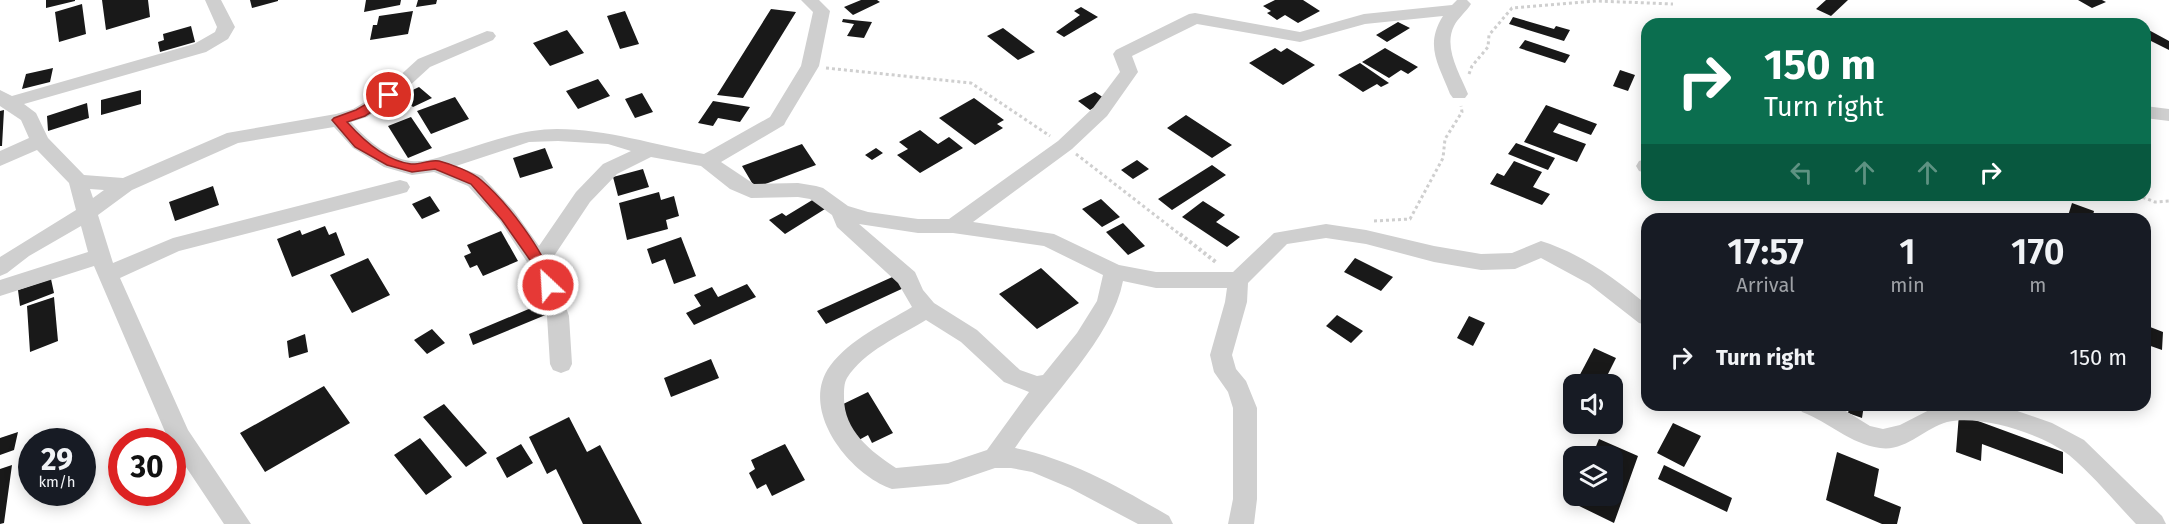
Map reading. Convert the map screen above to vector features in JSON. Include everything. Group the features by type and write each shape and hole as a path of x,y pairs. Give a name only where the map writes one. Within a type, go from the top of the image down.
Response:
{"street":[{"path":"3,100 200,48 222,35 226,27 213,0"},
{"path":"707,161 777,121 810,66 822,11 809,0"},
{"path":"1459,94 1450,68 1440,51 1440,36 1446,23 1461,5"},
{"path":"953,226 1065,145 1100,112 1129,72 1122,54 1195,18 1300,37 1365,19 1461,5"},
{"path":"0,268 22,251 88,212 125,185 234,137 338,120 360,113 389,95 424,63 487,36"},
{"path":"3,100 29,117 40,141 78,181 104,265 178,435 238,524"},
{"path":"2151,112 2169,114"},
{"path":"338,120 360,144 391,162 412,168 436,165 528,136 609,138 649,150 707,161 737,184 751,191 798,190 816,193 841,211 867,219 918,226 953,226 1047,239 1114,272 1156,280 1238,279"},
{"path":"0,159 40,141"},
{"path":"539,262 583,197 610,169 649,150"},
{"path":"436,165 475,181 507,216 539,262 558,316 561,363"},
{"path":"78,181 125,185"},
{"path":"0,288 104,265 172,245 400,187"},
{"path":"841,211 844,222 907,278 914,294 926,309 969,336 1012,376 1037,385 1050,383"},
{"path":"1241,524 1245,499 1245,408 1238,388 1225,372 1221,356 1236,302 1238,279 1281,238 1326,231 1366,237 1434,254 1481,262 1515,261 1541,249 1574,263 1612,287 1641,312"},
{"path":"996,457 1025,414 1085,339 1108,302 1114,272"},
{"path":"926,309 872,344 837,373 831,387 833,414 840,432 854,449 892,479 954,472 996,457 1022,460 1046,466 1098,490 1160,524"},
{"path":"1012,376 1025,414"},
{"path":"1827,411 1864,435 1883,440 1906,433 1937,415 1954,411"},
{"path":"1966,411 2000,415 2033,426 2076,447 2153,524"}],"path":[{"path":"1367,222 1410,219 1443,158 1445,139 1462,112 1459,94 1472,66 1488,46 1489,35 1512,8 1597,1 1673,4"},
{"path":"2151,200 2169,201"}],"building":[{"path":"46,0 75,0 75,1 46,8"},
{"path":"102,0 148,0 150,17 106,30"},
{"path":"250,0 278,0 278,1 252,8"},
{"path":"366,0 401,0 400,5 364,12"},
{"path":"418,0 437,0 436,4 416,7"},
{"path":"861,0 880,2 853,15 844,7"},
{"path":"1275,0 1303,0 1320,11 1298,23 1285,15 1277,20 1267,13 1271,11 1263,6"},
{"path":"1826,0 1848,0 1831,16 1816,9"},
{"path":"2078,0 2102,0 2106,2 2092,8"},
{"path":"82,4 86,34 59,42 55,12"},
{"path":"1081,7 1098,17 1064,37 1056,32 1080,15 1074,11"},
{"path":"771,9 796,12 743,98 717,95"},
{"path":"413,11 408,34 370,40 373,25 377,25 379,16"},
{"path":"625,11 639,44 620,49 607,16"},
{"path":"1513,17 1554,29 1556,26 1570,30 1564,41 1509,24"},
{"path":"843,19 872,22 864,38 847,36 854,24 842,22"},
{"path":"1398,22 1410,28 1387,42 1376,35"},
{"path":"191,26 195,42 160,52 158,42 164,40 163,34"},
{"path":"1003,28 1035,52 1018,60 987,36"},
{"path":"567,30 584,53 550,66 533,43"},
{"path":"2151,31 2169,41 2169,50 2151,41"},
{"path":"1525,40 1570,55 1565,63 1519,48"},
{"path":"1275,48 1281,52 1287,48 1315,65 1283,85 1249,63"},
{"path":"1385,48 1418,67 1408,74 1401,70 1389,78 1362,62"},
{"path":"1360,63 1389,83 1381,87 1377,84 1363,92 1338,75"},
{"path":"53,68 50,82 22,89 26,74"},
{"path":"1620,70 1635,75 1628,91 1613,86"},
{"path":"598,79 610,96 578,109 566,91"},
{"path":"419,87 432,98 413,107 400,96"},
{"path":"141,90 141,104 101,115 101,100"},
{"path":"1095,92 1107,100 1090,110 1078,101"},
{"path":"642,93 653,112 635,118 625,99"},
{"path":"455,97 469,119 431,134 417,111"},
{"path":"974,98 1004,120 997,124 1003,128 975,145 939,118"},
{"path":"713,101 750,107 740,122 718,118 713,126 698,123"},
{"path":"87,103 89,118 48,131 47,116"},
{"path":"1546,105 1597,124 1591,135 1559,123 1553,132 1586,144 1577,162 1524,142"},
{"path":"4,110 2,146 0,146 0,111"},
{"path":"1186,115 1232,145 1212,158 1167,128"},
{"path":"411,117 432,148 408,158 388,126"},
{"path":"920,130 938,144 949,137 963,148 920,173 897,155 908,149 899,142"},
{"path":"1516,143 1555,158 1548,170 1508,154"},
{"path":"802,144 816,165 755,188 742,166"},
{"path":"545,148 553,168 520,178 513,158"},
{"path":"876,148 883,153 872,160 865,155"},
{"path":"1137,160 1149,169 1133,179 1121,170"},
{"path":"1514,161 1542,172 1533,187 1550,194 1542,205 1490,184 1497,173 1504,176"},
{"path":"1212,165 1226,175 1172,210 1158,199"},
{"path":"643,169 649,187 618,196 613,177"},
{"path":"213,186 219,205 175,221 169,202"},
{"path":"659,192 661,200 674,196 679,216 666,220 668,229 627,240 619,203"},
{"path":"430,196 440,211 422,219 412,204"},
{"path":"814,199 825,209 785,234 769,220 782,213 786,216"},
{"path":"1101,199 1120,217 1102,227 1082,209"},
{"path":"1203,201 1225,215 1216,222 1240,237 1227,247 1182,217"},
{"path":"2072,203 2094,211 2094,213 2069,213"},
{"path":"1123,223 1145,246 1128,255 1106,232"},
{"path":"325,226 329,235 336,232 345,255 292,277 277,239 300,230 302,235"},
{"path":"501,231 518,261 483,276 477,265 470,268 464,256 471,253 467,245"},
{"path":"681,237 696,276 674,284 665,259 652,264 647,249"},
{"path":"368,258 390,295 352,313 330,275"},
{"path":"1355,258 1393,277 1381,291 1344,272"},
{"path":"1041,268 1079,303 1037,329 999,294"},
{"path":"899,274 908,286 826,324 817,311"},
{"path":"51,279 54,293 20,306 18,290"},
{"path":"747,284 756,297 694,325 686,313 701,306 694,295 712,287 718,297"},
{"path":"54,297 58,341 30,352 27,306"},
{"path":"543,303 548,314 473,345 469,334"},
{"path":"1337,315 1363,331 1351,343 1326,326"},
{"path":"1469,316 1485,323 1473,346 1457,338"},
{"path":"2151,327 2163,332 2162,350 2151,346"},
{"path":"432,329 445,343 427,354 414,340"},
{"path":"305,334 308,352 289,358 287,341"},
{"path":"1594,348 1616,358 1608,374 1580,374"},
{"path":"711,359 719,378 671,397 664,378"},
{"path":"324,386 350,423 265,472 240,433"},
{"path":"868,392 893,433 872,443 868,435 857,441 837,407"},
{"path":"444,404 487,453 466,467 423,417"},
{"path":"1848,411 1863,411 1862,418 1848,413"},
{"path":"1959,414 2063,452 2063,474 1982,444 1981,461 1956,452"},
{"path":"569,417 587,452 600,445 642,524 583,524 556,469 547,474 529,437"},
{"path":"1673,423 1701,436 1684,467 1657,453"},
{"path":"18,432 14,450 0,455 0,438"},
{"path":"420,438 452,477 426,495 394,455"},
{"path":"1599,439 1615,446 1596,446"},
{"path":"521,444 533,463 507,478 496,458"},
{"path":"785,444 805,480 772,496 766,484 757,489 749,473 755,469 751,460"},
{"path":"1623,449 1638,456 1623,498"},
{"path":"1837,452 1879,469 1874,496 1901,507 1897,524 1882,524 1826,500"},
{"path":"12,465 4,523 0,524 0,469"},
{"path":"1664,465 1732,498 1727,512 1658,479"},
{"path":"1579,506 1620,506 1614,523"}],"route":[{"path":"389,95 360,113 338,120 360,144 391,162 412,168 436,165 475,181 507,216 543,269 548,285"}]}
